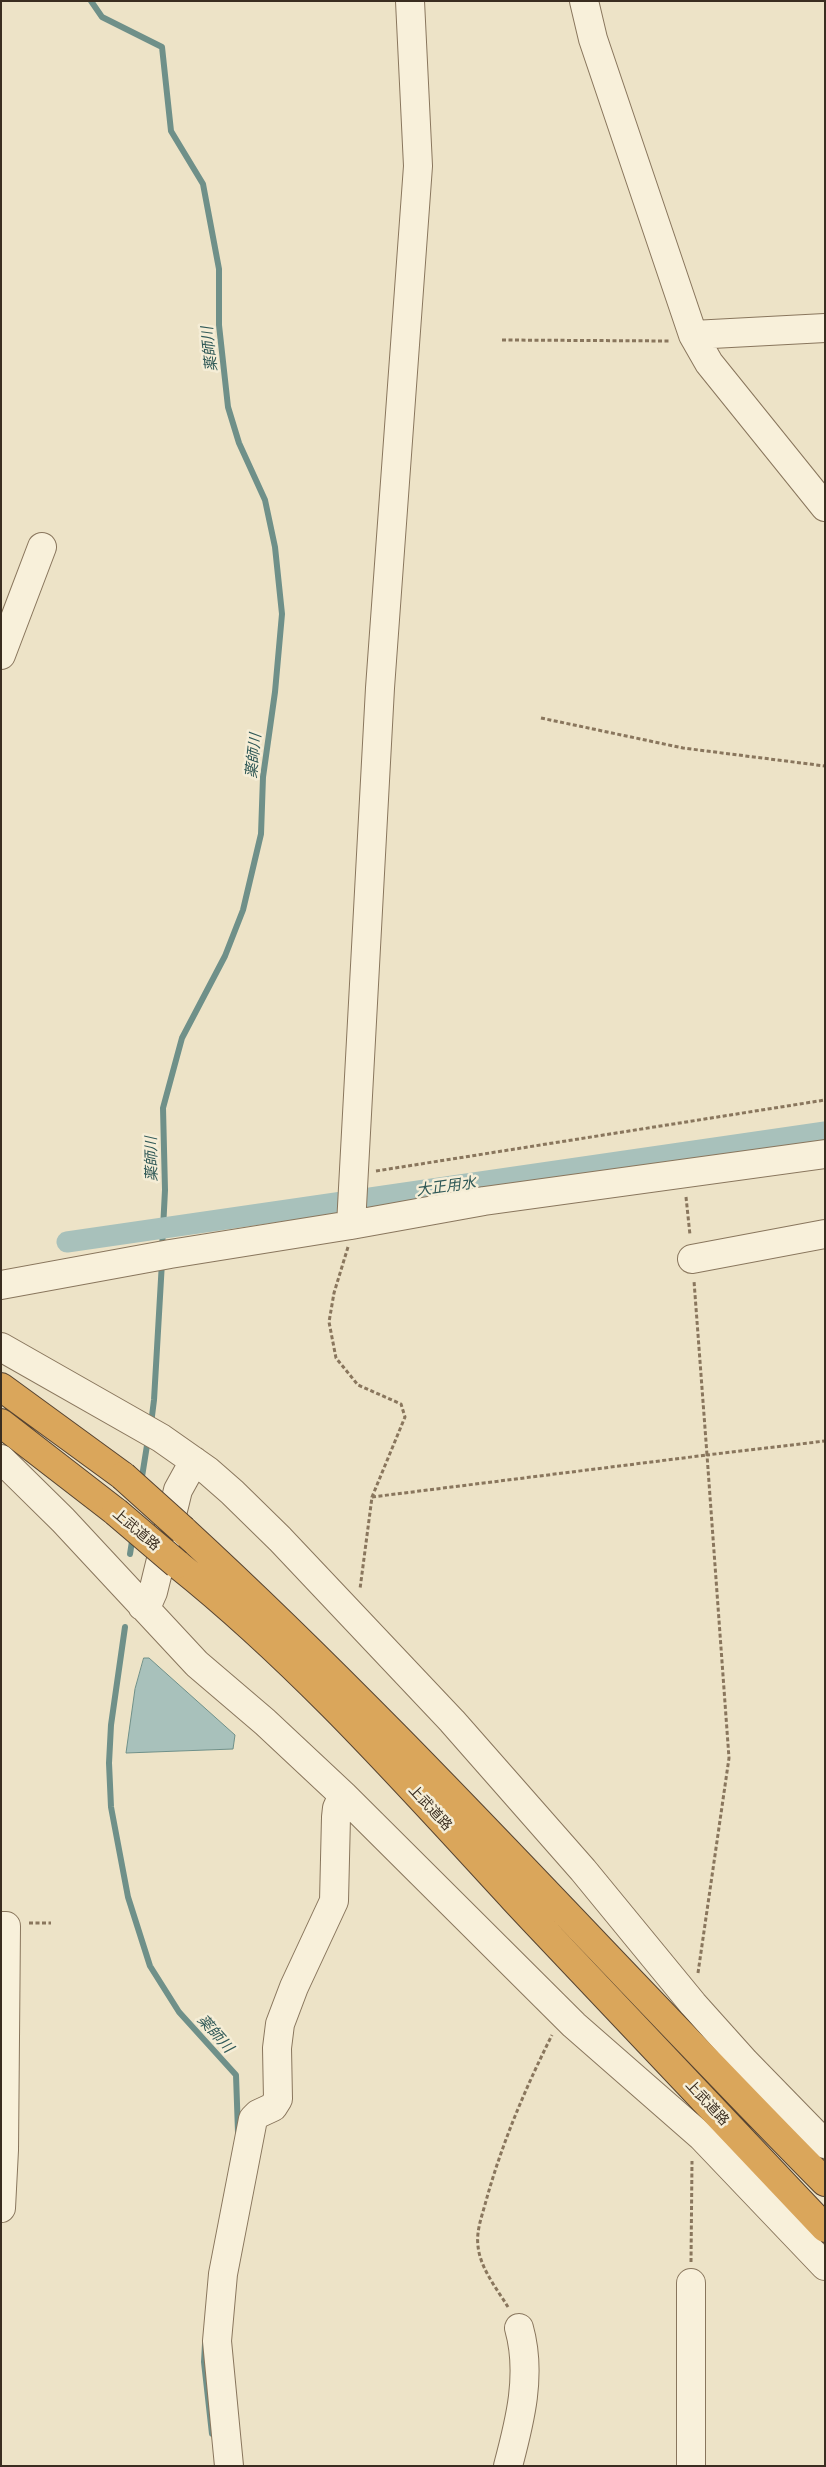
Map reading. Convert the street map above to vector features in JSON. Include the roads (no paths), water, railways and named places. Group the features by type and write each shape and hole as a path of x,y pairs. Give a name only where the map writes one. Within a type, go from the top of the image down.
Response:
{"highway":[{"name":"上武道路","path":"1,1387 123,1476 274,1614 440,1779 717,2073 825,2182"},
{"name":"上武道路","path":"1,1424 116,1512 177,1564 273,1649 376,1749 565,1954 825,2228"}],"street":[{"path":"352,1200 380,688 418,166 410,1"},
{"path":"584,1 593,39 693,335 709,363 825,507"},
{"path":"693,335 825,328"},
{"path":"1,655 42,547"},
{"path":"1,1285 163,1255 352,1200 484,1201 825,1154"},
{"path":"692,1259 825,1234"},
{"path":"1,1347 162,1438 194,1461 239,1499 344,1606 540,1820 693,2004 745,2062 825,2144"},
{"path":"1,1459 63,1520 198,1664 265,1722 343,1795 563,2015 702,2137 825,2266"},
{"path":"142,1606 153,1592 178,1490 194,1461"},
{"path":"229,2466 217,2341 223,2274 253,2119 258,2114 273,2107 278,2099 277,2042 280,2024 294,1987 334,1901 336,1817 337,1808 343,1795"},
{"path":"1,2208 4,2150 4,1926"},
{"path":"691,2284 691,2466"},
{"path":"508,2466 522,2415 525,2360 519,2328"}],"water":[{"path":"144,1658 149,1658 235,1735 233,1749 126,1753 135,1689"}],"waterway":[{"name":"薬師川","path":"91,1 102,17 162,47 171,131 203,184 219,269 219,325 228,407 239,443 265,500 275,547 282,614 275,692 263,777 261,834 243,910 225,956 182,1038 163,1108 165,1190 162,1249"},
{"name":"大正用水","path":"67,1242 825,1132"},
{"name":"薬師川","path":"151,1424 162,1262"},
{"name":"薬師川","path":"141,1483 148,1439"},
{"name":"薬師川","path":"130,1554 133,1535"},
{"name":"薬師川","path":"125,1627 111,1725 109,1763 111,1807 128,1897 150,1966 179,2012 236,2075 238,2132"},
{"name":"薬師川","path":"205,2344 204,2362 212,2434"}]}
